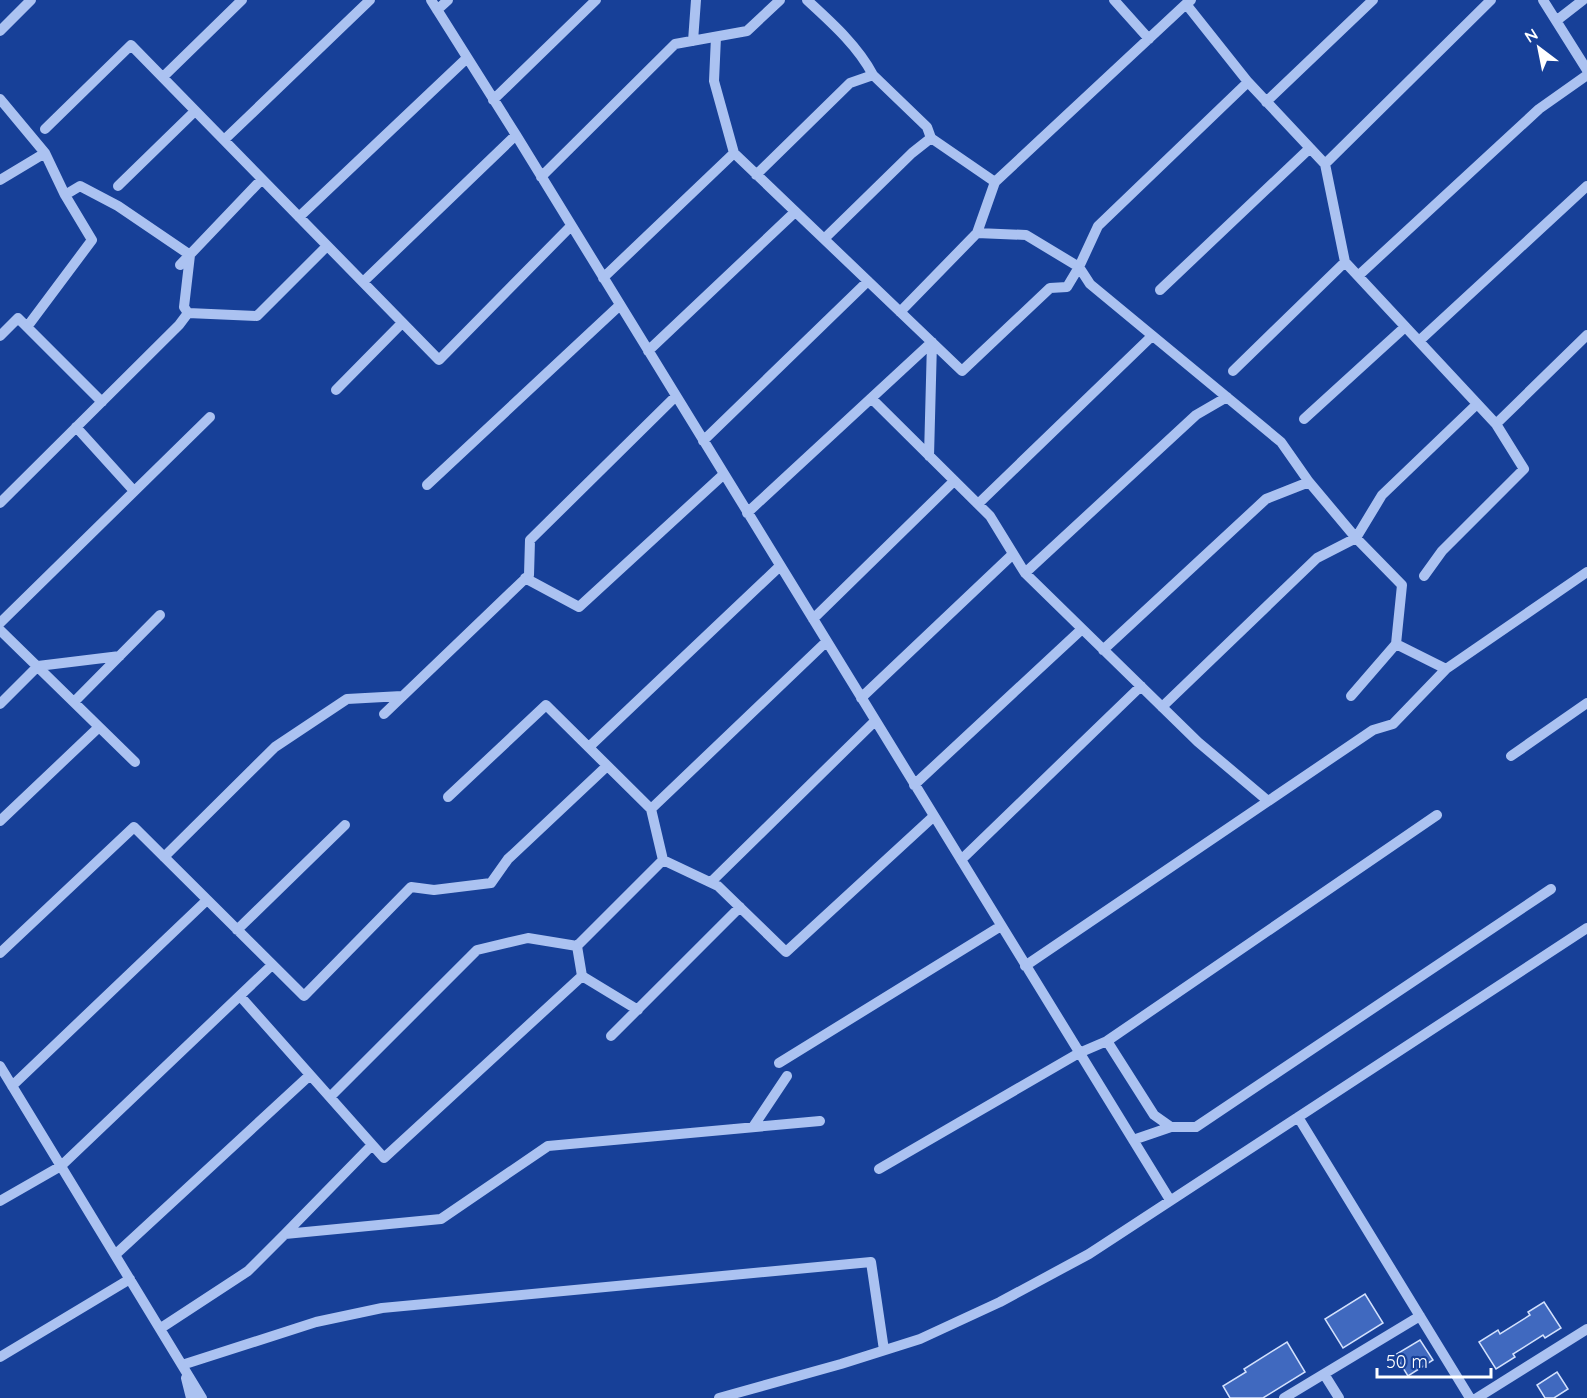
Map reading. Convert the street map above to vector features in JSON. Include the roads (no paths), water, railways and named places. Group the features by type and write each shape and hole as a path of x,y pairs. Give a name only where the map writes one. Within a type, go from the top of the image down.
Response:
{"street":[{"path":"0,31 31,0"},
{"path":"163,77 242,0"},
{"path":"224,140 370,0"},
{"path":"430,0 516,135 1170,1200"},
{"path":"437,10 447,0"},
{"path":"493,100 596,0"},
{"path":"693,41 696,0"},
{"path":"541,177 675,44 747,31 780,0"},
{"path":"807,0 834,25 867,64 873,75 927,127 931,138 995,182"},
{"path":"1114,0 1149,39"},
{"path":"1266,102 1373,0"},
{"path":"1325,164 1491,0"},
{"path":"1543,0 1587,70"},
{"path":"1556,21 1583,0"},
{"path":"900,312 977,233 995,182 1189,2 1248,82 1325,164 1345,262 1496,424 1524,469 1442,551 1424,576"},
{"path":"716,37 714,81 734,153 962,371 1050,288 1067,287 1098,226 1248,82"},
{"path":"45,129 131,45 439,360 571,226"},
{"path":"298,217 467,58"},
{"path":"756,175 850,83 873,75"},
{"path":"1358,276 1539,109 1587,75"},
{"path":"0,99 45,153 65,195 92,240 27,327"},
{"path":"118,186 195,111"},
{"path":"363,282 516,135"},
{"path":"824,239 912,153 931,138"},
{"path":"1160,290 1310,148"},
{"path":"0,180 45,153"},
{"path":"603,278 734,153"},
{"path":"180,265 262,179"},
{"path":"65,195 80,186 118,206 190,255"},
{"path":"1419,342 1587,186"},
{"path":"648,351 795,212"},
{"path":"977,233 1026,235 1079,267 1090,284 1281,442 1356,538 1402,585 1396,644 1351,696"},
{"path":"188,313 257,316 327,246"},
{"path":"188,313 184,307 190,255"},
{"path":"1233,371 1345,262"},
{"path":"703,441 868,281"},
{"path":"427,485 620,305"},
{"path":"0,503 179,325 188,313"},
{"path":"0,336 18,318 102,402"},
{"path":"336,390 402,323"},
{"path":"1304,419 1405,327"},
{"path":"1496,424 1587,335"},
{"path":"978,504 1152,336"},
{"path":"747,513 932,342"},
{"path":"929,456 932,342"},
{"path":"384,714 529,575 530,540 676,396"},
{"path":"1025,573 1196,415 1227,396"},
{"path":"872,399 990,516 1025,573 1198,742 1268,801"},
{"path":"1162,707 1317,558 1356,538 1382,495 1477,404"},
{"path":"0,623 210,417"},
{"path":"76,427 134,491"},
{"path":"525,578 579,607 724,474"},
{"path":"813,620 954,481"},
{"path":"1103,650 1266,499 1310,482"},
{"path":"861,698 1013,554"},
{"path":"589,747 780,566"},
{"path":"1025,966 1373,730 1393,724 1446,669 1587,572"},
{"path":"74,702 160,615"},
{"path":"914,784 1082,629"},
{"path":"0,630 135,762"},
{"path":"651,809 826,642"},
{"path":"1396,644 1446,669"},
{"path":"0,704 38,666 120,656"},
{"path":"961,860 1141,686"},
{"path":"164,857 275,747 347,699 402,696"},
{"path":"1511,756 1587,703"},
{"path":"448,797 546,705 651,809 663,860"},
{"path":"711,882 875,721"},
{"path":"0,821 99,727"},
{"path":"0,953 134,827 304,996 411,887 434,890 491,883 508,859 607,766"},
{"path":"663,860 718,886 786,952 934,816"},
{"path":"879,1169 1079,1053 1107,1041 1437,816"},
{"path":"237,930 345,825"},
{"path":"577,946 663,860"},
{"path":"1132,1140 1171,1127 1196,1127 1551,889"},
{"path":"12,1086 207,900"},
{"path":"611,1036 740,907"},
{"path":"779,1063 1001,926"},
{"path":"719,1398 920,1339 1000,1302 1089,1254 1587,928"},
{"path":"330,1097 477,950 528,938 577,946"},
{"path":"577,946 582,976 638,1010"},
{"path":"0,1201 61,1166 272,965"},
{"path":"240,996 384,1158 582,976"},
{"path":"1107,1041 1154,1115 1171,1127"},
{"path":"0,1066 202,1398"},
{"path":"116,1254 310,1075"},
{"path":"753,1127 787,1076"},
{"path":"1298,1117 1470,1398"},
{"path":"285,1234 441,1219 548,1146 820,1121"},
{"path":"161,1328 248,1271 372,1145"},
{"path":"182,1365 316,1322 382,1308 871,1262 884,1350"},
{"path":"0,1357 130,1279"},
{"path":"1284,1398 1420,1316"},
{"path":"1477,1398 1587,1329"},
{"path":"182,1365 191,1398"},
{"path":"1324,1374 1339,1398"}]}
